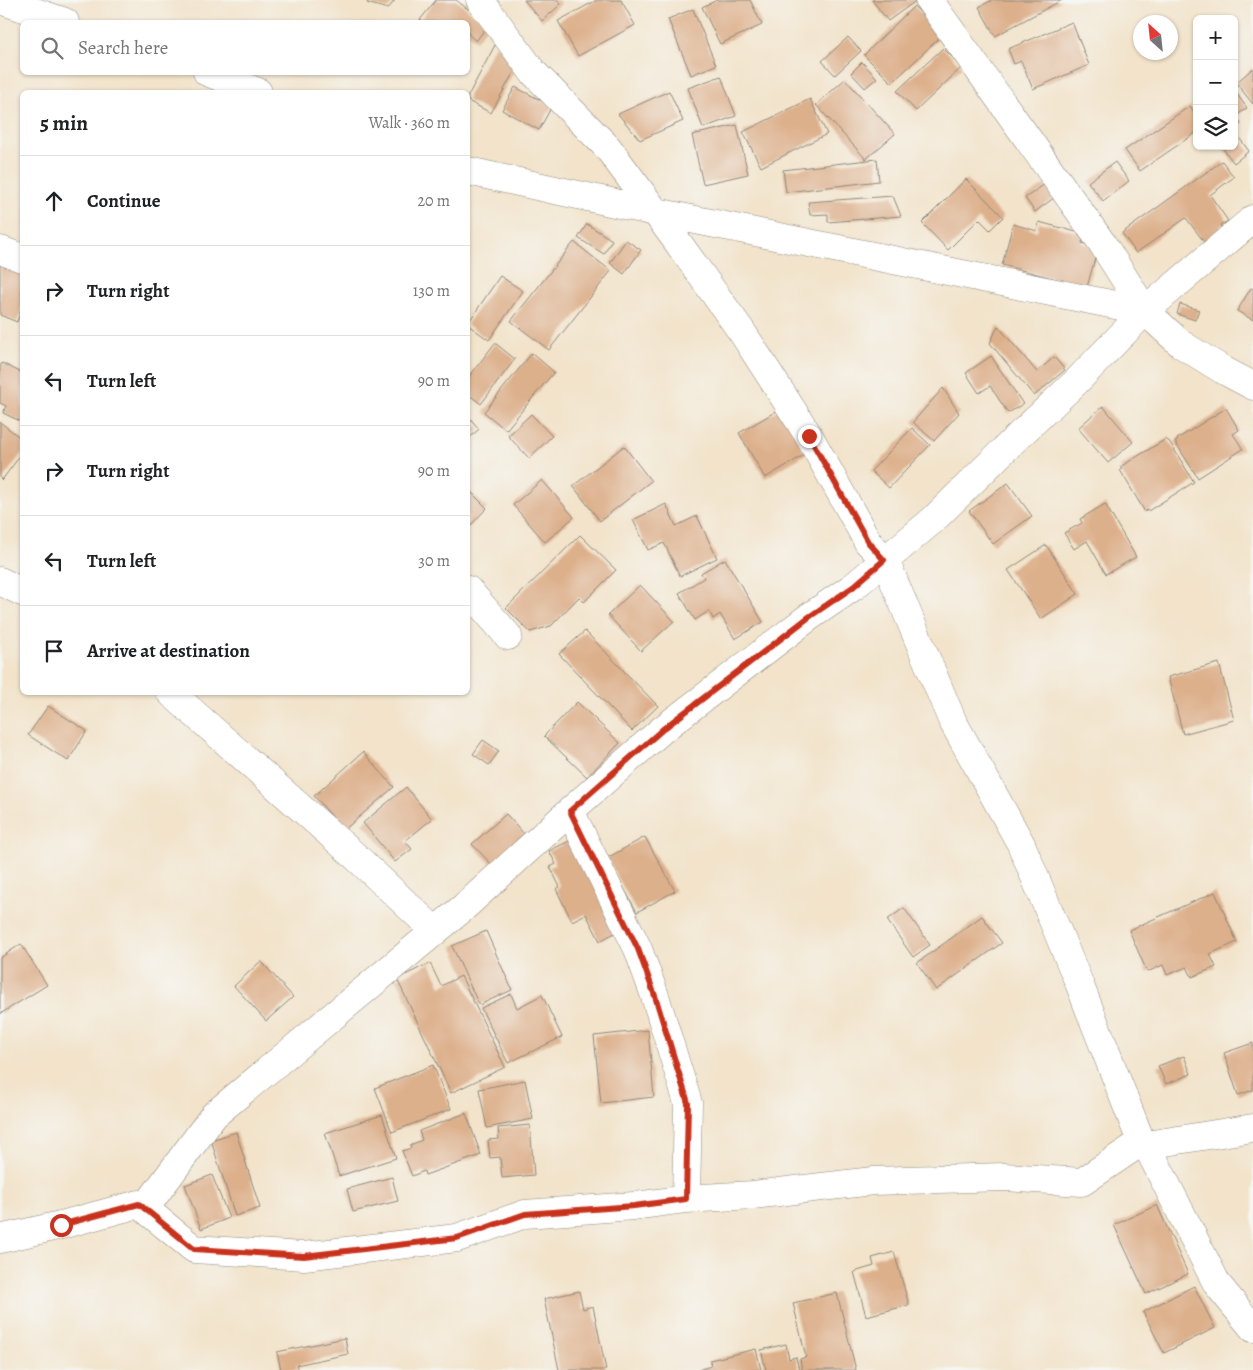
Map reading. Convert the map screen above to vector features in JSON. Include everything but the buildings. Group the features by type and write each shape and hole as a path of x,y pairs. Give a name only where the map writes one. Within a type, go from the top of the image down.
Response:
{"street":[{"path":"0,0 59,20"},
{"path":"480,0 533,72 608,148 656,212 742,332 809,436 868,542 884,560 952,720 1021,844 1079,983 1140,1139 1146,1144 1217,1284 1253,1328"},
{"path":"929,0 1102,243 1145,311 1181,344 1253,386"},
{"path":"215,75 253,90"},
{"path":"470,171 656,212 1145,311"},
{"path":"150,1200 214,1114 463,908 663,729 801,623 853,587 932,520 1076,382 1145,311 1253,219"},
{"path":"0,250 20,257"},
{"path":"0,581 20,591"},
{"path":"470,592 508,636"},
{"path":"173,695 355,856 435,931"},
{"path":"570,811 638,949 655,996 688,1103 686,1199"},
{"path":"0,1239 139,1204 194,1249 304,1256 457,1238 525,1214 634,1206 686,1199 752,1195 873,1181 1004,1178 1082,1182 1134,1147 1253,1128"}],"route":[{"path":"61,1225 139,1204 194,1249 304,1256 457,1238 525,1214 634,1206 686,1199 688,1103 655,996 638,949 570,811 663,729 809,617 853,587 884,560 868,542 809,436"}]}
